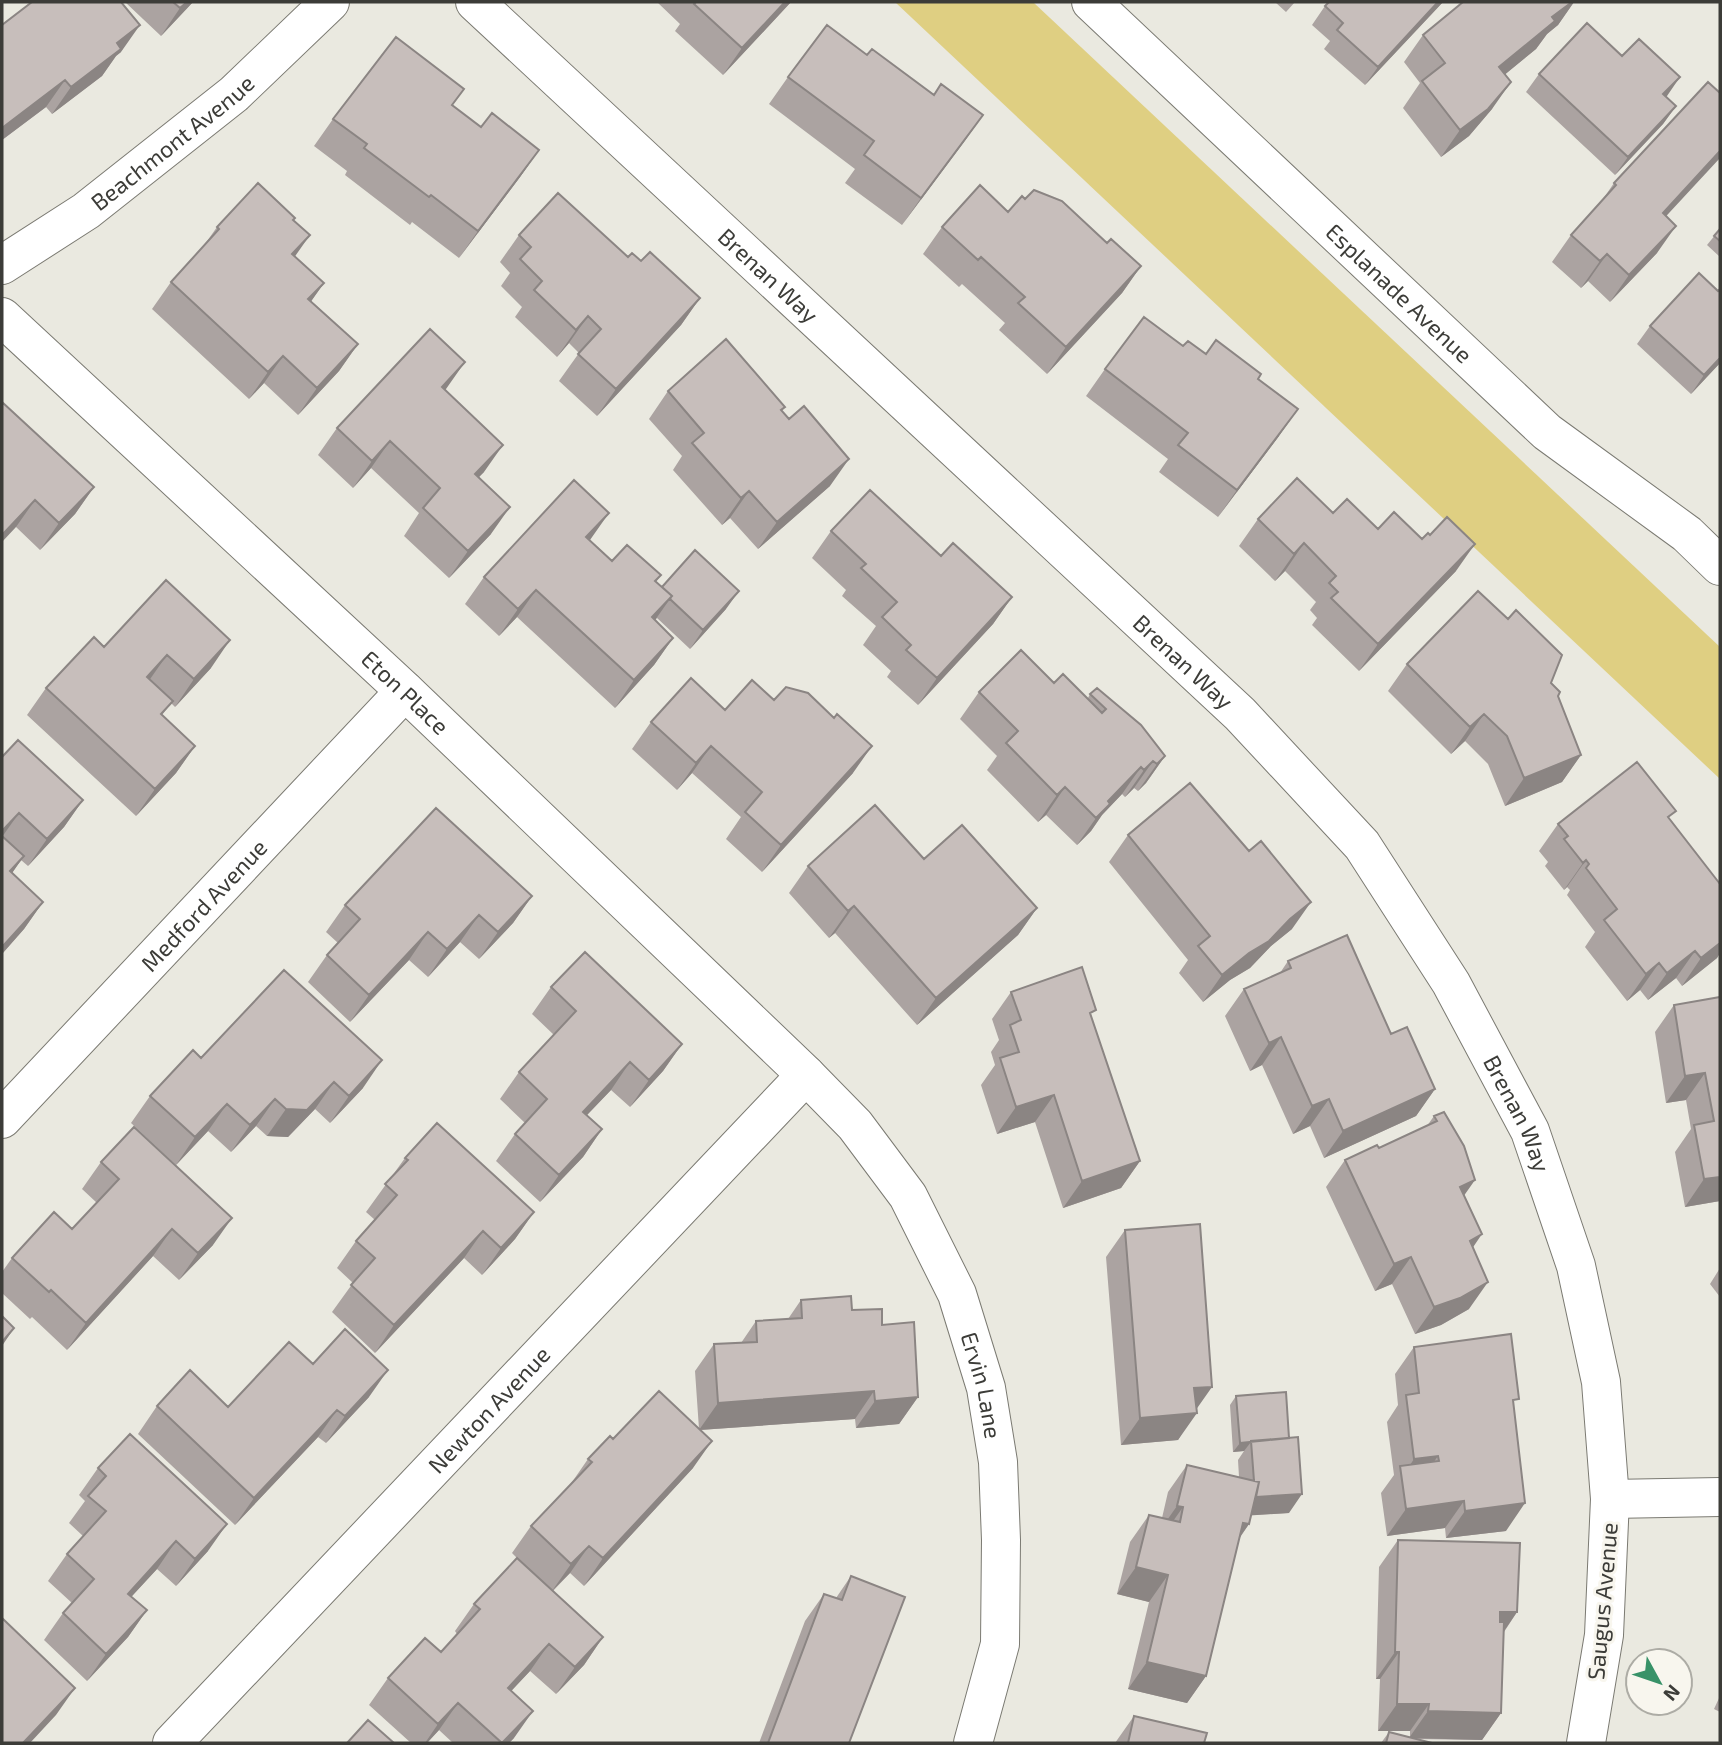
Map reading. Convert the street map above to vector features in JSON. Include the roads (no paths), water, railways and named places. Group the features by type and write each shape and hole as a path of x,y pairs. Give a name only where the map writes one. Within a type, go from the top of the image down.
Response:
{"street":[{"name":"Beachmont Avenue","path":"2,265 86,211 234,94 330,2"},
{"name":"Brenan Way","path":"475,2 1240,715 1362,845 1451,983 1530,1131 1576,1266 1601,1382 1610,1499"},
{"name":"Esplanade Avenue","path":"1091,2 1547,432 1687,534 1720,566"},
{"name":"Eton Place","path":"2,317 405,691 806,1074"},
{"name":"Medford Avenue","path":"2,1119 405,691"},
{"name":"Newton Avenue","path":"172,1743 806,1074"},
{"name":"Ervin Lane","path":"806,1074 855,1125 908,1196 957,1294 986,1388 998,1462 1001,1541 999,1644 973,1743"},
{"path":"1610,1499 1720,1497"},
{"name":"Saugus Avenue","path":"1586,1743 1604,1635 1610,1499"}]}
